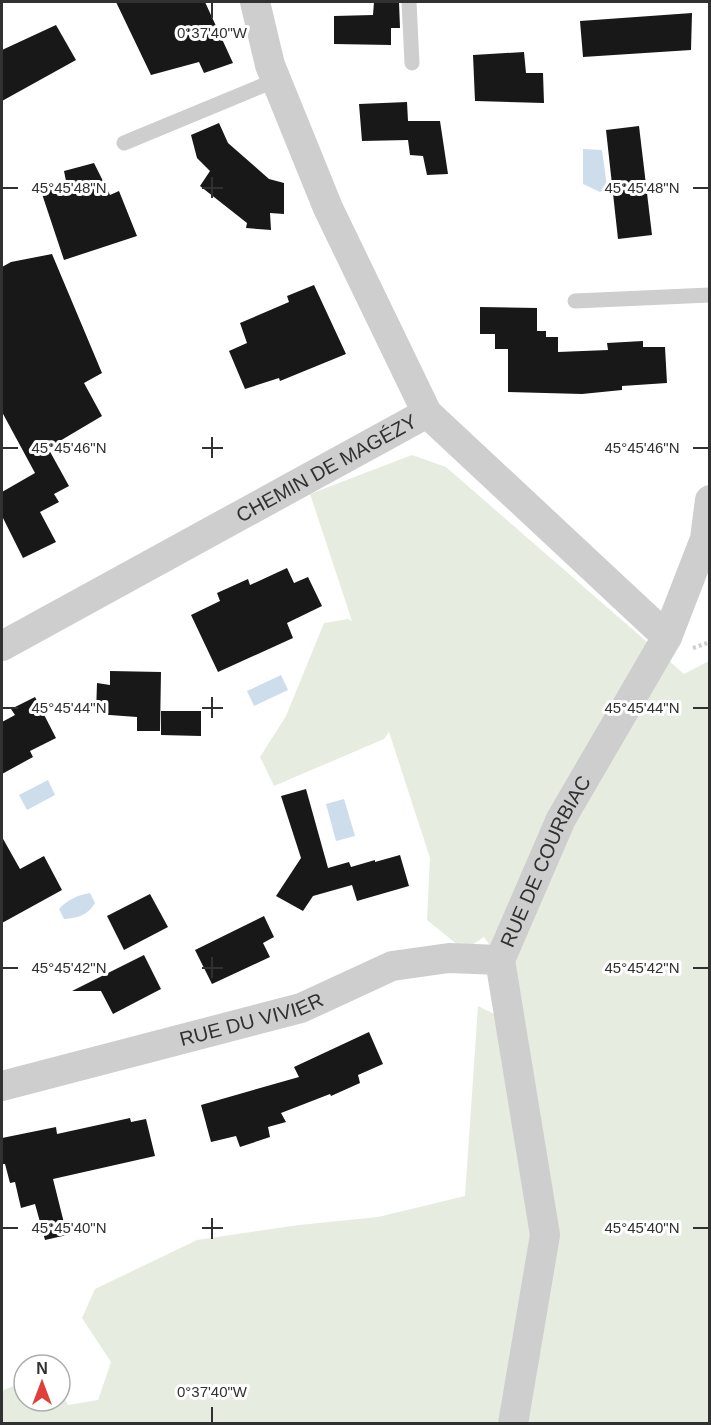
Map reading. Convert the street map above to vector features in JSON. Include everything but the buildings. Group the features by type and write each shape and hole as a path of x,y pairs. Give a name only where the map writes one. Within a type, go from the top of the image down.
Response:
{"street":[{"path":"255,2 270,65 328,208 427,412"},
{"name":"CHEMIN DE MAGÉZY","path":"2,645 427,412 667,637"},
{"name":"RUE DE COURBIAC","path":"513,1424 545,1235 500,960 561,819 667,637 705,539 710,500"},
{"name":"RUE DU VIVIER","path":"2,1086 301,1008 392,966 449,958 500,960"}],"lane":[{"path":"409,2 412,63"},
{"path":"124,143 276,80"},
{"path":"575,301 710,296"}],"shaded area":[{"path":"412,455 446,467 684,674 709,661 709,1423 2,1424 2,1391 12,1386 12,1413 72,1413 72,1404 98,1400 111,1362 82,1318 95,1289 197,1240 299,1225 378,1217 465,1196 478,1006 508,1021 500,960 484,937 464,950 427,920 430,858 389,732 384,739 274,786 260,757 286,716 324,623 348,619 352,621 310,494"}],"water":[{"path":"583,149 602,150 607,187 600,192 583,184"},
{"path":"281,675 288,690 254,706 247,691"},
{"path":"48,780 55,795 27,810 19,795"},
{"path":"344,799 355,836 336,841 326,804"},
{"path":"90,893 95,903 86,913 64,919 59,909 62,906 73,898"}]}
